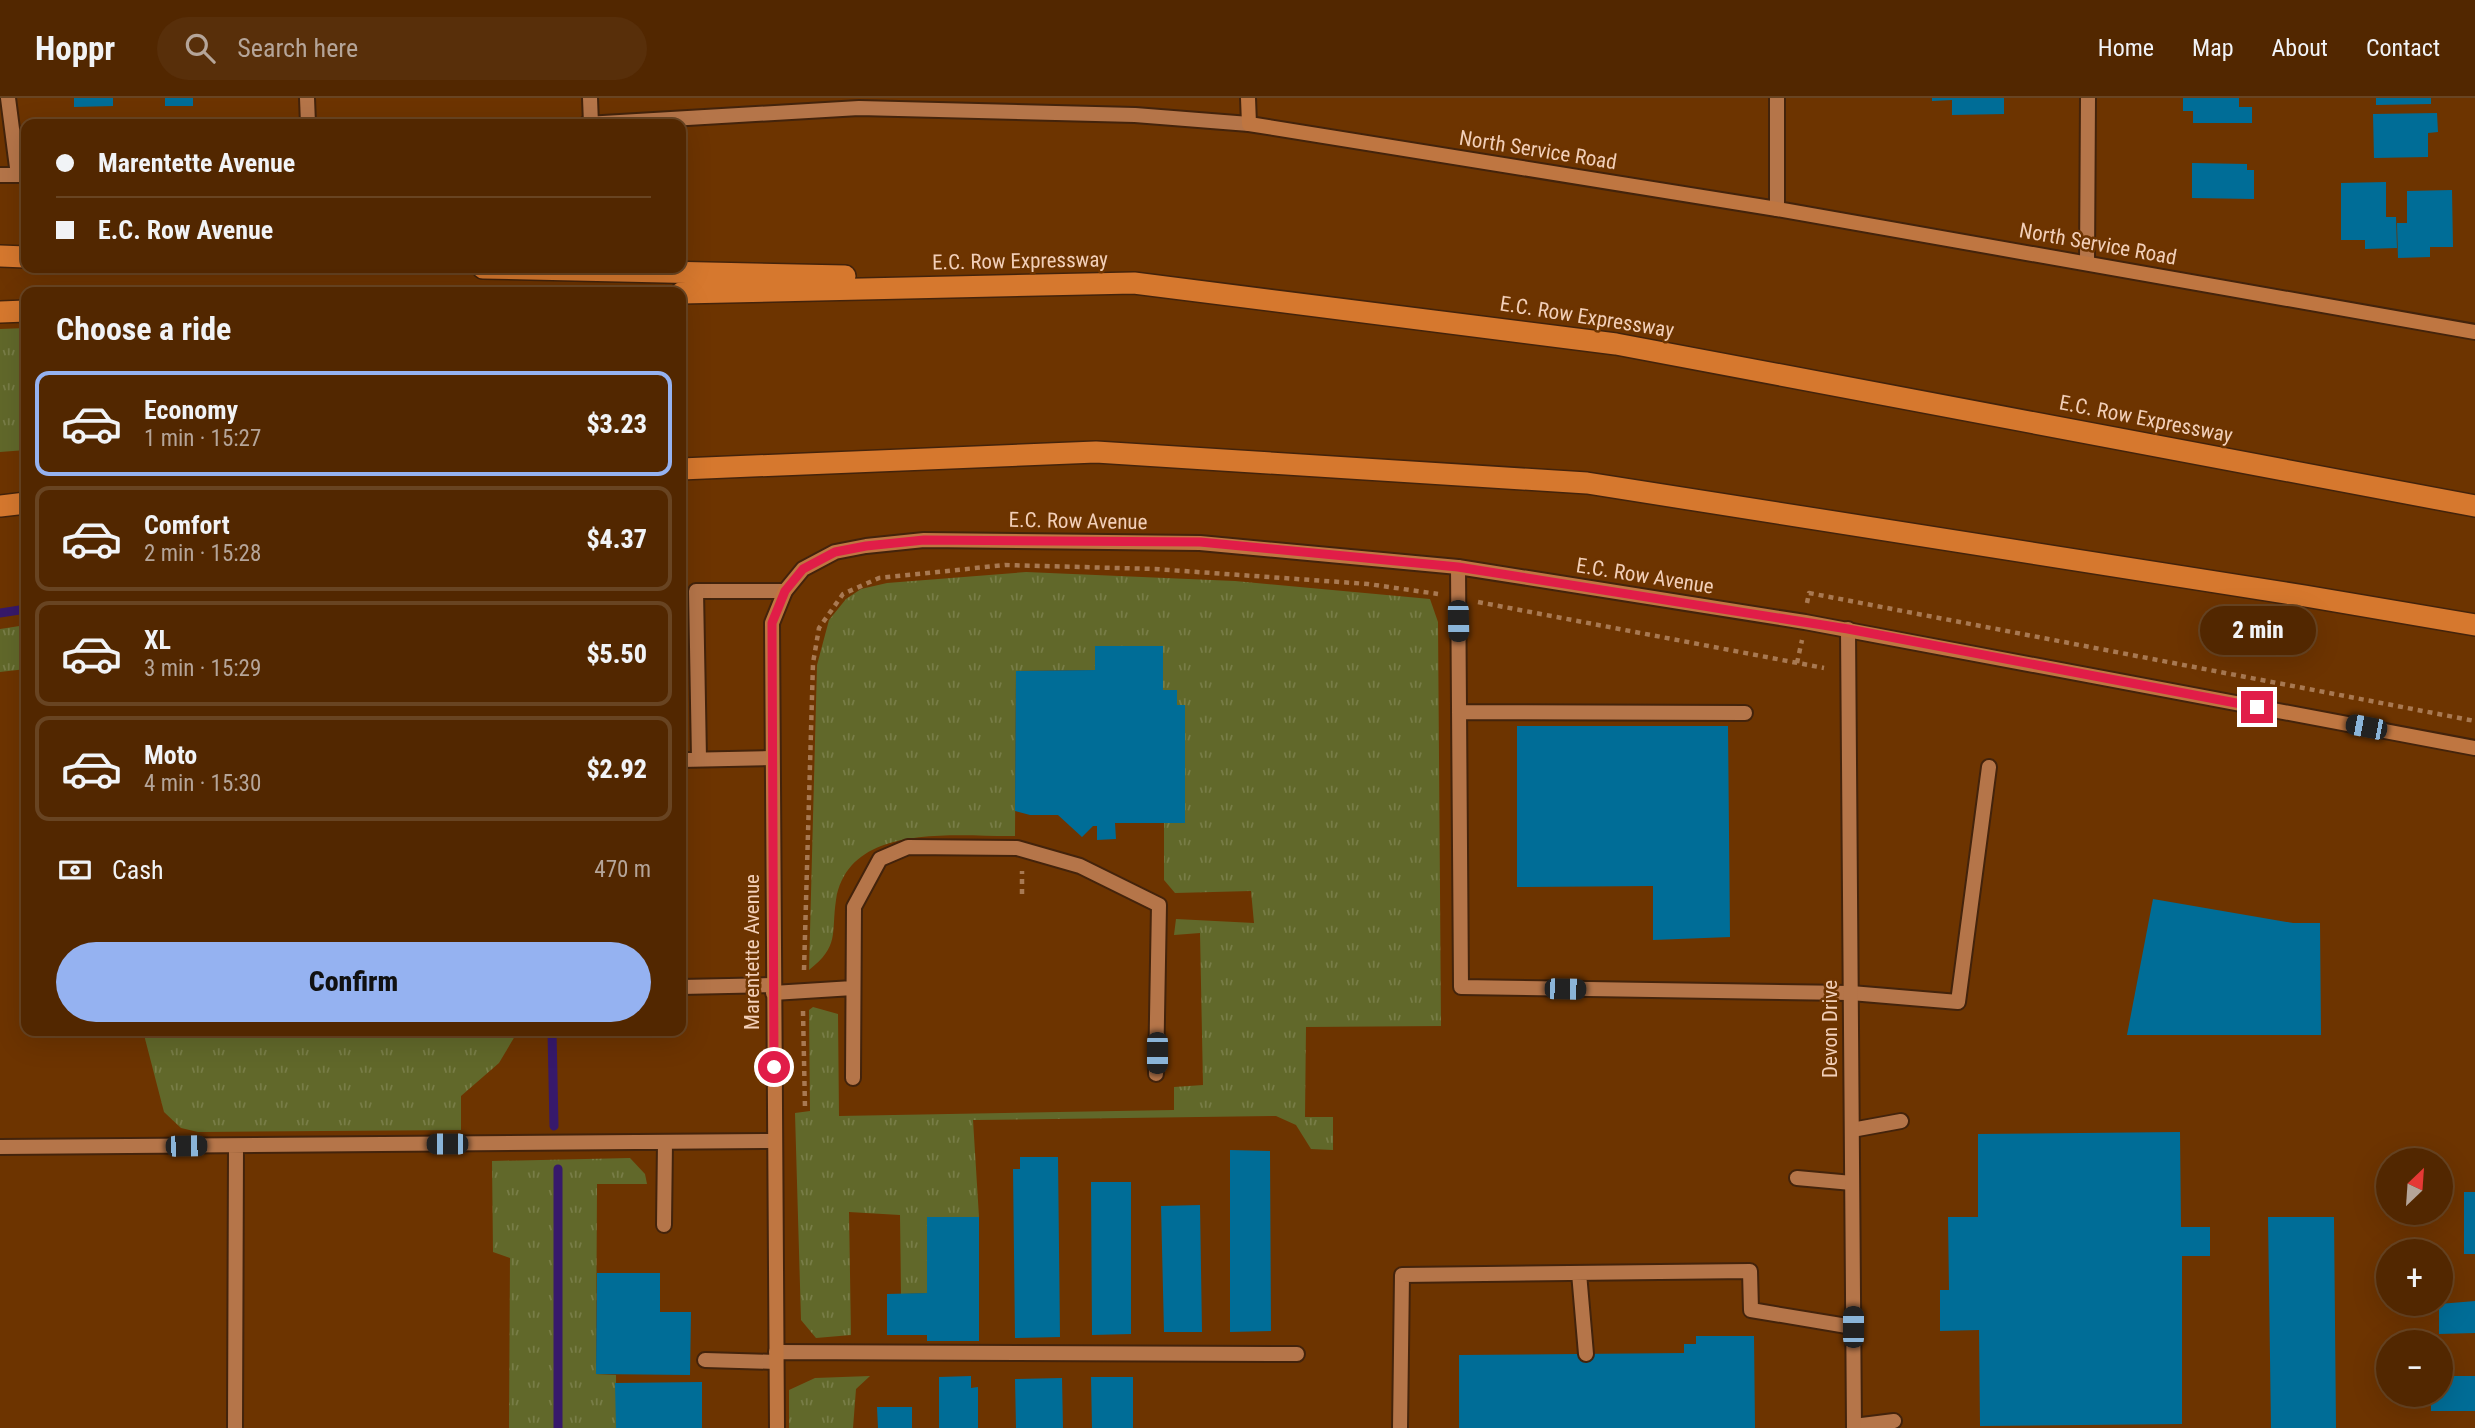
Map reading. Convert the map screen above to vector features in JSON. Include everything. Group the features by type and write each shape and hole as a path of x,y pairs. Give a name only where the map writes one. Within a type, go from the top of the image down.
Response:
{"highway":[{"path":"0,256 21,257"},
{"path":"686,273 1134,283"},
{"name":"E.C. Row Expressway","path":"686,293 1134,283 1616,344 2475,506"},
{"path":"0,312 21,311"},
{"path":"686,469 1096,452 1587,483 2475,625"},
{"path":"0,497 21,496"},
{"path":"0,506 21,504"}],"street":[{"path":"8,98 21,170"},
{"path":"307,98 307,119"},
{"path":"588,119 590,98"},
{"path":"1248,98 1249,124"},
{"path":"1777,98 1777,209"},
{"path":"2088,98 2088,263"},
{"name":"North Service Road","path":"644,119 810,104 859,108 1135,115 1249,124 1777,209 2475,332"},
{"path":"0,175 21,175"},
{"name":"E.C. Row Avenue","path":"803,569 835,552 924,540 1200,542 1458,567 1848,629 2475,748"},
{"path":"1458,567 1461,988 1851,993 1958,1002 1989,767"},
{"name":"Marentette Avenue","path":"777,1428 772,623 785,591 803,569"},
{"path":"699,759 696,591 785,591"},
{"name":"Devon Drive","path":"1848,629 1854,1427"},
{"path":"1459,712 1745,713"},
{"path":"686,760 772,758"},
{"path":"853,1078 854,907 880,859 908,847 1017,848 1080,866 1159,905 1157,1074"},
{"path":"686,987 853,988"},
{"path":"1852,1130 1901,1121"},
{"path":"664,1225 665,1142"},
{"path":"0,1147 775,1142"},
{"path":"235,1428 236,1146"},
{"path":"1797,1178 1852,1183"},
{"path":"1400,1428 1402,1275 1749,1271 1751,1310 1853,1327"},
{"path":"1579,1273 1586,1354"},
{"path":"705,1360 776,1357 1297,1354"},
{"path":"1854,1427 1894,1421"}],"path":[{"path":"804,963 813,663 819,628 843,594 879,578 1005,565 1155,569 1368,584 1424,592"},
{"path":"1807,604 1809,593 2475,721"},
{"path":"1497,605 1824,668"},
{"path":"1797,663 1802,639"},
{"path":"1022,894 1023,870"},
{"path":"803,1019 804,1108"}],"green space":[{"path":"21,328 21,450 0,452 0,329"},
{"path":"1026,572 1235,581 1430,599 1438,622 1441,1026 1306,1027 1305,1117 1333,1117 1333,1150 1311,1149 1296,1125 1276,1116 973,1120 979,1217 927,1217 927,1293 901,1294 900,1215 849,1212 851,1335 816,1338 801,1320 795,1113 810,1111 809,1010 813,1007 838,1014 839,1116 1174,1110 1174,1087 1203,1085 1200,933 1174,935 1176,919 1254,923 1251,891 1175,893 1164,880 1164,823 1185,823 1185,705 1177,705 1176,690 1163,690 1163,646 1095,646 1095,670 1016,671 1015,836 964,835 909,839 883,845 861,857 845,875 836,900 830,946 826,954 809,970 817,665 829,620 846,599 861,589 887,583"},
{"path":"21,626 21,670 0,672 0,629"},
{"path":"144,1036 515,1036 499,1063 461,1096 461,1130 198,1132 181,1128 164,1112"},
{"path":"630,1158 645,1174 647,1184 597,1184 596,1374 616,1375 616,1428 509,1428 510,1258 493,1252 492,1161"},
{"path":"870,1376 856,1389 853,1428 789,1428 789,1390 815,1378"}],"building":[{"path":"74,98 113,98 113,106 74,107"},
{"path":"165,98 193,98 193,106 165,106"},
{"path":"1932,98 2004,98 2004,114 1952,115 1952,100 1932,101"},
{"path":"2183,98 2239,98 2239,107 2252,107 2252,123 2193,123 2193,111 2183,111"},
{"path":"2376,98 2431,98 2431,104 2376,105"},
{"path":"2437,113 2438,132 2428,133 2428,157 2374,158 2373,114"},
{"path":"2192,163 2247,164 2247,170 2254,170 2254,199 2192,198"},
{"path":"2386,182 2386,217 2396,217 2397,248 2365,249 2365,240 2341,240 2341,183"},
{"path":"2452,190 2453,247 2430,247 2430,257 2398,258 2397,223 2407,223 2407,191"},
{"path":"1095,646 1163,646 1163,690 1177,690 1177,705 1185,705 1185,823 1115,823 1116,839 1097,840 1097,826 1093,826 1082,837 1058,815 1030,815 1015,811 1016,671 1095,670"},
{"path":"1517,726 1728,726 1730,937 1653,940 1653,886 1517,887"},
{"path":"2153,899 2293,923 2320,923 2321,1035 2127,1035"},
{"path":"2180,1132 2181,1227 2210,1227 2210,1256 2182,1256 2182,1424 1980,1426 1979,1330 1940,1331 1940,1290 1949,1290 1948,1217 1978,1217 1978,1134"},
{"path":"1230,1150 1270,1151 1271,1331 1230,1332"},
{"path":"1020,1157 1058,1157 1060,1337 1015,1338 1013,1169 1020,1169"},
{"path":"1091,1182 1131,1182 1131,1334 1092,1335"},
{"path":"2464,1192 2475,1192 2475,1254 2464,1254"},
{"path":"1200,1205 1202,1332 1164,1332 1161,1206"},
{"path":"927,1217 979,1217 979,1341 927,1341 927,1335 887,1335 887,1294 927,1293"},
{"path":"2268,1217 2334,1217 2336,1428 2271,1428"},
{"path":"597,1273 660,1273 660,1312 691,1312 690,1375 596,1374"},
{"path":"2475,1301 2475,1333 2453,1334 2453,1330 2439,1330 2439,1316 2453,1316 2453,1303"},
{"path":"1696,1336 1754,1336 1755,1428 1459,1428 1459,1355 1684,1353 1684,1344 1696,1344"},
{"path":"971,1376 971,1388 978,1387 978,1428 939,1428 939,1377"},
{"path":"2453,1376 2475,1376 2475,1411 2431,1411 2431,1407 2453,1407"},
{"path":"1091,1377 1133,1377 1133,1428 1092,1428"},
{"path":"1062,1378 1063,1428 1016,1428 1015,1379"},
{"path":"702,1382 702,1428 616,1428 615,1383"},
{"path":"877,1407 912,1407 912,1428 878,1428"}],"waterway":[{"path":"0,613 21,610"},
{"path":"552,1036 554,1126"},
{"path":"558,1169 558,1428"}],"route":[{"path":"774,1067 772,623 785,591 803,569 835,552 924,540 1200,542 1458,567 1848,629 2257,707"}]}
